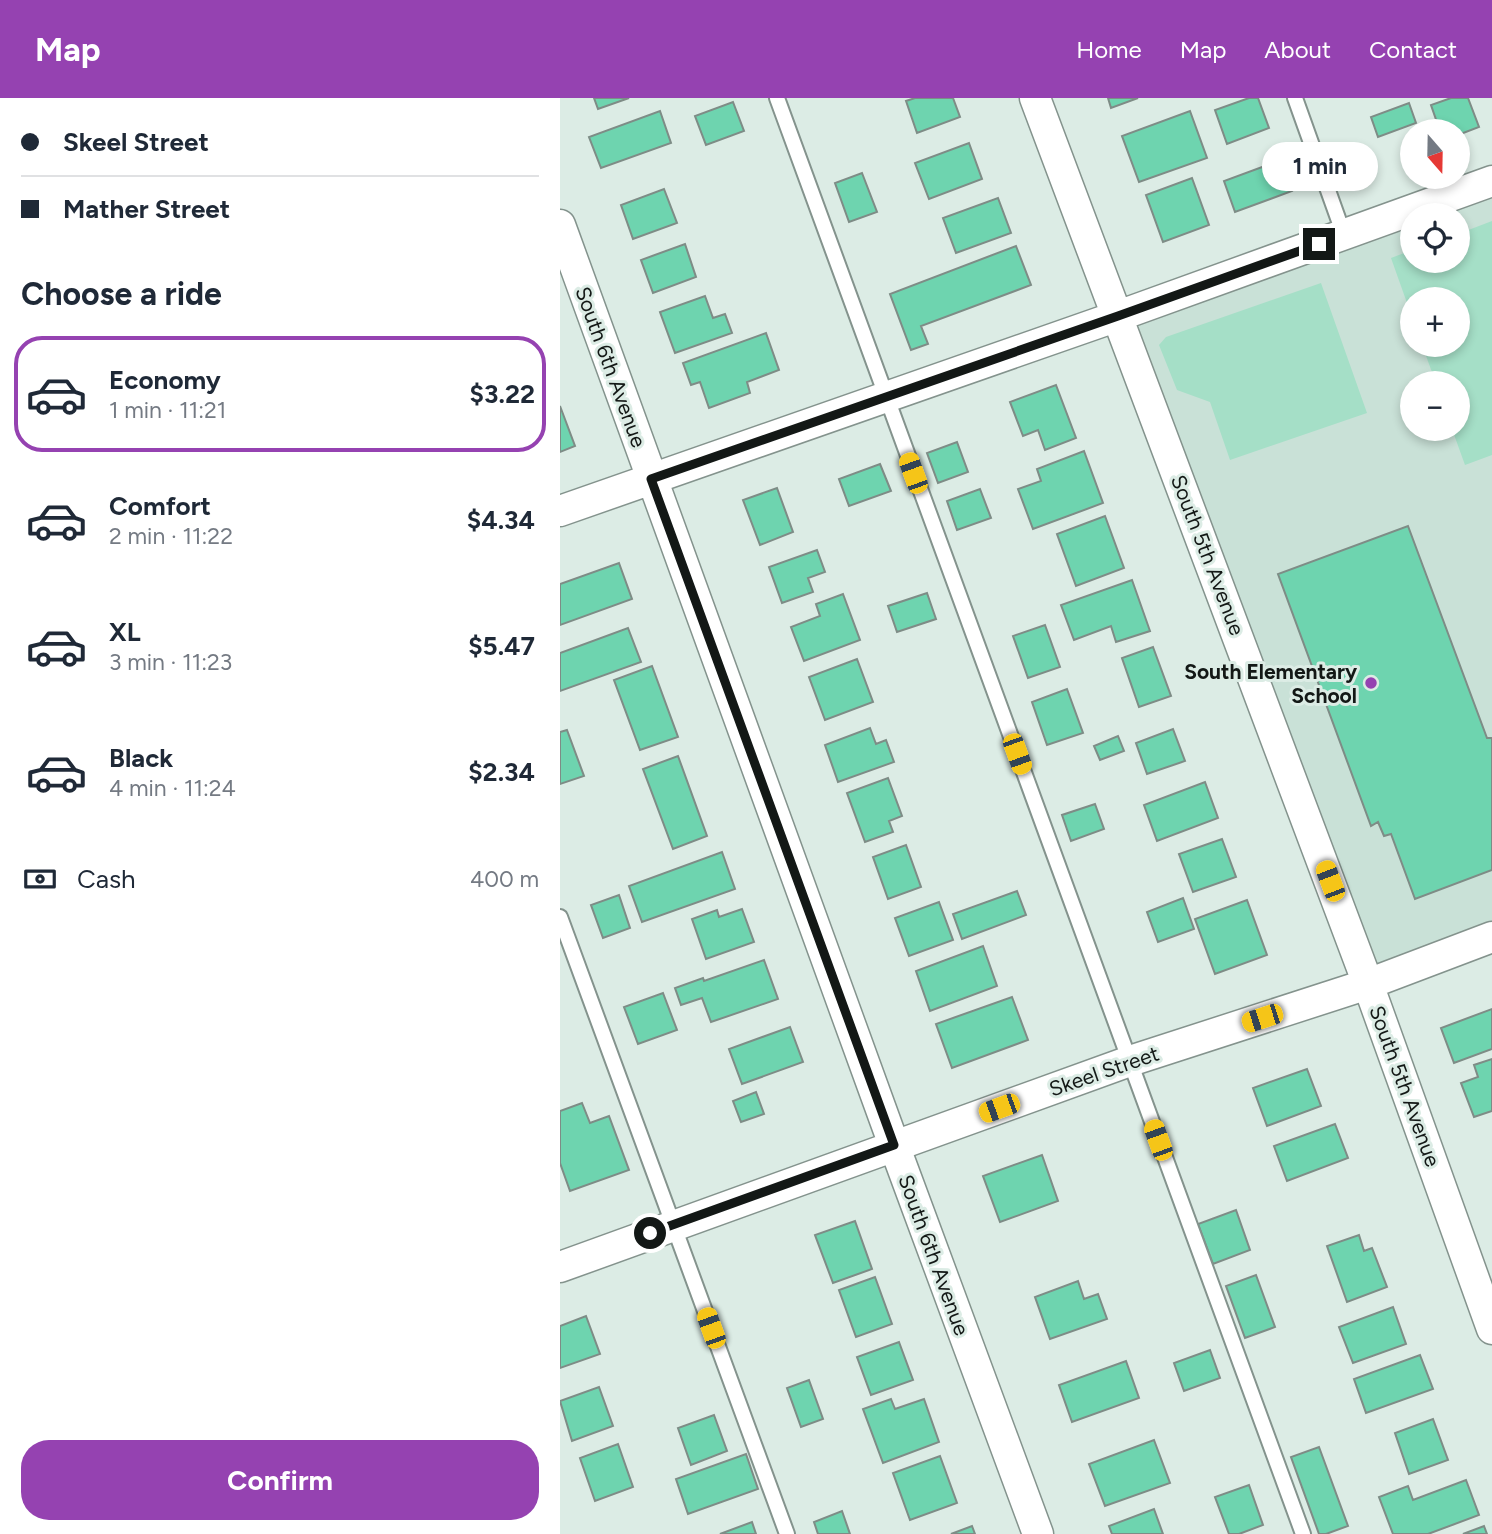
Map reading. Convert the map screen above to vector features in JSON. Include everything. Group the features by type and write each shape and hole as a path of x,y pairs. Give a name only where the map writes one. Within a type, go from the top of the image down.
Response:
{"street":[{"name":"South 5th Avenue","path":"1035,98 1368,984 1492,1329"},
{"path":"560,511 1118,316 1492,181"},
{"name":"South 6th Avenue","path":"560,225 1038,1534"},
{"name":"Skeel Street","path":"560,1267 1130,1061 1368,984 1492,937"}],"lane":[{"path":"777,98 1303,1534"},
{"path":"1295,98 1344,234"},
{"path":"560,918 787,1534"}],"shaded area":[{"name":"South Elementary School","path":"1492,181 1492,937 1364,985 1114,318 1400,214 1400,273 1470,273 1470,203 1431,203"}],"green space":[{"path":"1492,221 1492,455 1465,465 1456,441 1470,441 1470,371 1432,371 1426,357 1470,357 1470,287 1401,287 1391,258 1400,255 1400,273 1470,273 1470,229"},
{"path":"1321,283 1367,413 1230,460 1210,402 1177,390 1159,345 1166,337"}],"building":[{"path":"594,98 629,98 598,109"},
{"path":"915,98 953,98 960,117 917,133 906,101"},
{"path":"1108,98 1138,98 1111,108"},
{"path":"1249,98 1258,98 1269,128 1227,144 1215,110"},
{"path":"1451,98 1468,98 1479,127 1470,130 1470,119 1436,119 1431,105"},
{"path":"733,102 744,131 706,145 695,116"},
{"path":"1409,103 1415,119 1400,119 1400,129 1378,137 1371,117"},
{"path":"660,111 671,143 601,168 589,137"},
{"path":"1190,111 1207,158 1139,182 1122,136"},
{"path":"969,143 982,179 929,199 915,163"},
{"path":"1281,160 1292,191 1235,212 1224,181"},
{"path":"862,173 877,212 849,222 835,183"},
{"path":"1192,178 1209,225 1163,242 1146,195"},
{"path":"664,189 677,223 633,239 621,205"},
{"path":"998,198 1011,233 956,253 943,218"},
{"path":"685,244 696,277 653,293 641,260"},
{"path":"1016,246 1031,285 921,326 928,344 911,350 890,294"},
{"path":"705,296 713,318 725,314 732,333 675,353 660,312"},
{"path":"766,333 779,370 747,382 750,393 709,408 700,382 691,385 683,363"},
{"path":"1056,385 1076,438 1045,450 1038,430 1023,436 1010,402"},
{"path":"560,406 575,446 560,452"},
{"path":"957,442 968,472 938,483 927,453"},
{"path":"1084,451 1103,503 1033,529 1018,489 1041,481 1037,469"},
{"path":"880,464 891,491 849,506 839,479"},
{"path":"777,488 793,532 760,545 743,500"},
{"path":"980,489 991,518 957,530 947,501"},
{"path":"1105,516 1124,568 1076,586 1057,534"},
{"path":"1408,526 1487,738 1492,738 1492,870 1415,899 1391,834 1384,836 1378,822 1371,826 1278,574"},
{"path":"817,550 825,572 808,578 813,592 782,603 769,567"},
{"path":"619,563 632,599 560,625 560,584"},
{"path":"1132,580 1150,631 1116,642 1111,626 1074,640 1061,605"},
{"path":"927,593 936,619 897,632 888,606"},
{"path":"843,594 860,640 804,661 791,627 820,616 816,604"},
{"path":"1045,625 1060,667 1028,678 1013,636"},
{"path":"628,628 641,662 560,691 560,653"},
{"path":"1153,647 1171,696 1139,707 1122,658"},
{"path":"857,659 873,702 825,720 809,677"},
{"path":"652,666 678,737 640,750 614,680"},
{"path":"1067,689 1083,733 1047,745 1032,702"},
{"path":"870,728 876,744 886,740 894,762 838,782 825,745"},
{"path":"1173,729 1185,761 1147,774 1136,743"},
{"path":"567,730 584,776 560,784 560,732"},
{"path":"1118,736 1124,751 1100,760 1094,746"},
{"path":"678,756 707,836 673,849 643,769"},
{"path":"888,778 902,816 889,821 893,832 865,842 847,793"},
{"path":"1205,782 1218,818 1157,841 1144,805"},
{"path":"1095,804 1104,829 1071,841 1062,815"},
{"path":"1222,839 1236,877 1193,892 1179,854"},
{"path":"906,845 921,887 888,899 873,857"},
{"path":"722,852 735,889 642,922 629,886"},
{"path":"1017,891 1026,915 962,939 953,914"},
{"path":"619,895 630,928 603,938 591,905"},
{"path":"1183,898 1194,929 1158,942 1147,912"},
{"path":"1247,900 1267,955 1215,974 1195,919"},
{"path":"939,902 953,940 909,956 895,918"},
{"path":"742,909 754,942 706,959 692,919 717,910 719,917"},
{"path":"983,946 997,986 930,1011 916,971"},
{"path":"764,960 778,999 711,1022 702,998 681,1005 675,988"},
{"path":"663,993 677,1030 638,1044 624,1007"},
{"path":"1012,997 1028,1040 952,1068 936,1024"},
{"path":"1492,1009 1492,1049 1454,1063 1441,1028"},
{"path":"790,1027 803,1062 742,1084 729,1049"},
{"path":"1492,1059 1492,1111 1474,1117 1461,1083 1478,1077 1474,1065"},
{"path":"1307,1069 1321,1106 1267,1126 1253,1088"},
{"path":"756,1092 764,1114 741,1122 733,1101"},
{"path":"582,1103 590,1123 609,1116 629,1170 570,1191 560,1163 560,1111"},
{"path":"1335,1124 1348,1158 1287,1181 1274,1146"},
{"path":"1042,1155 1058,1201 1000,1222 983,1176"},
{"path":"1236,1210 1250,1250 1213,1264 1198,1224"},
{"path":"855,1221 872,1269 833,1283 815,1235"},
{"path":"1359,1235 1364,1251 1372,1248 1387,1287 1347,1302 1327,1246"},
{"path":"1256,1275 1275,1327 1245,1338 1226,1286"},
{"path":"875,1277 892,1324 856,1337 839,1290"},
{"path":"1078,1281 1084,1299 1098,1294 1107,1319 1050,1339 1035,1297"},
{"path":"1393,1307 1406,1344 1353,1363 1339,1327"},
{"path":"586,1316 600,1354 560,1368 560,1326"},
{"path":"899,1342 913,1380 871,1395 857,1357"},
{"path":"1210,1350 1220,1378 1184,1391 1174,1363"},
{"path":"1420,1355 1433,1389 1366,1413 1354,1379"},
{"path":"1126,1361 1139,1398 1072,1422 1059,1385"},
{"path":"809,1380 823,1419 801,1427 787,1388"},
{"path":"599,1387 613,1426 572,1441 560,1401"},
{"path":"891,1399 895,1409 924,1399 939,1442 883,1463 863,1409"},
{"path":"714,1415 727,1451 691,1465 678,1428"},
{"path":"1433,1419 1448,1460 1409,1474 1395,1433"},
{"path":"1154,1440 1170,1483 1105,1506 1089,1464"},
{"path":"618,1444 633,1487 595,1501 580,1458"},
{"path":"1319,1447 1348,1526 1326,1534 1319,1534 1291,1457"},
{"path":"746,1454 758,1489 688,1514 676,1479"},
{"path":"940,1456 957,1503 910,1520 893,1473"},
{"path":"1466,1480 1479,1515 1428,1534 1393,1534 1379,1497 1408,1486 1413,1500"},
{"path":"1249,1485 1263,1525 1239,1534 1229,1534 1215,1497"},
{"path":"1154,1509 1163,1534 1112,1534 1109,1526"},
{"path":"842,1511 850,1534 818,1534 814,1522"},
{"path":"752,1522 756,1534 720,1534"},
{"path":"972,1526 975,1534 951,1534"},
{"path":"1484,1526 1487,1534 1463,1534"}],"place":[{"name":"South Elementary School","path":"1371,683"}],"route":[{"path":"650,1233 894,1145 651,479 1319,244"}]}
